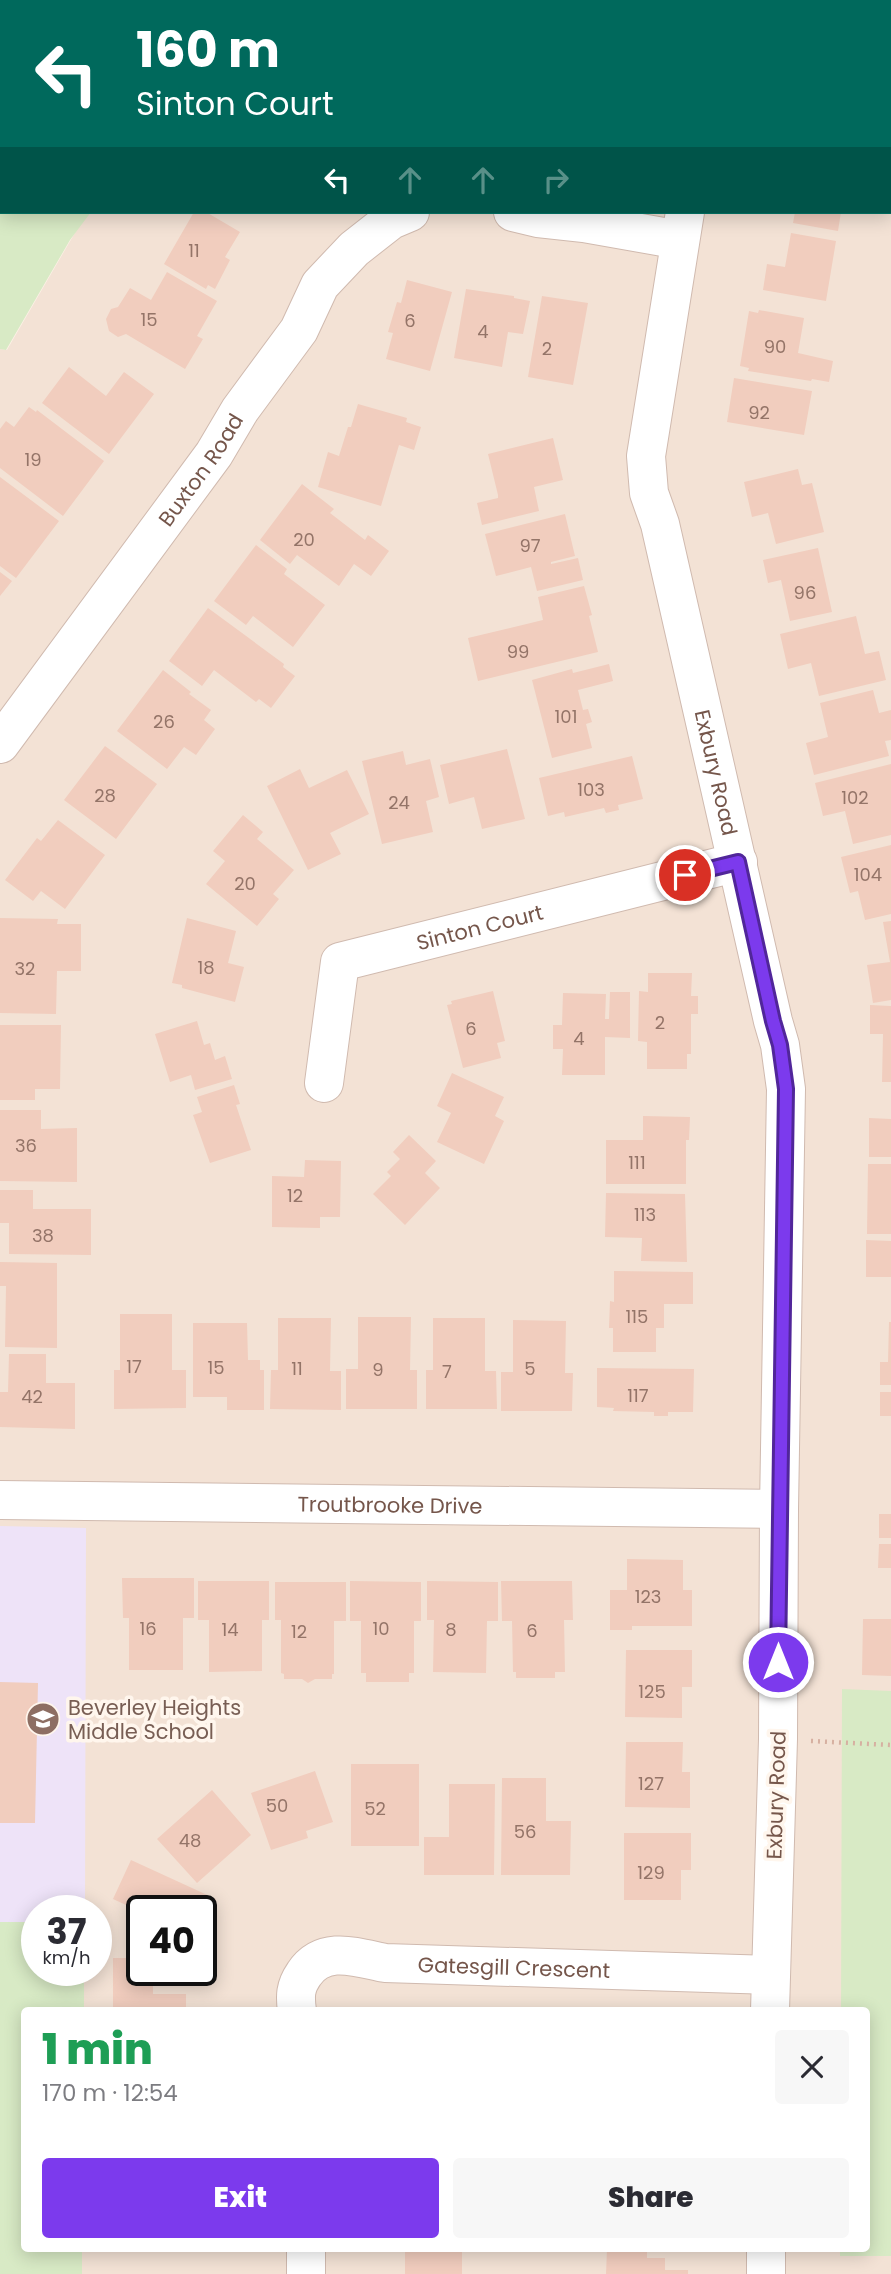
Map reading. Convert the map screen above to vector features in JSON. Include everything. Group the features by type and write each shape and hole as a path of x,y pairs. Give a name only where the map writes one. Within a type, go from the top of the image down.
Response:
{"street":[{"name":"Buxton Road","path":"0,744 214,454 240,410 299,330 320,285 354,249 390,220 405,214"},
{"path":"521,214 584,223 682,226"},
{"name":"Exbury Road","path":"682,226 646,456 649,494 660,524 738,862 780,1045 786,1089 778,1740 770,1993"},
{"name":"Sinton Court","path":"324,1083 340,962 738,862"},
{"name":"Troutbrooke Drive","path":"0,1500 779,1509"},
{"name":"Gatesgill Crescent","path":"297,2007 295,1995 299,1981 311,1964 323,1958 346,1955 385,1964 770,1993"},
{"path":"306,2252 306,2274"},
{"path":"766,2252 766,2274"}],"path":[{"path":"778,1740 891,1745"}],"shaded area":[{"path":"86,214 891,214 891,2274 0,2274 0,349 7,350"},
{"name":"Beverley Heights Middle School","path":"0,1526 86,1528 85,1895 21,1895 21,1922 0,1922"}],"green space":[{"path":"0,214 90,214 70,240 6,350 0,349"},
{"path":"842,1689 891,1691 891,2256 840,2256 840,2252 870,2252 870,2007 841,2007"},
{"path":"0,1922 21,1922 21,1986 84,1986 84,2007 21,2007 21,2252 82,2252 82,2274 0,2274"}],"building":[{"path":"193,214 209,214 240,232 225,257 230,260 215,289 208,285 206,289 164,264"},
{"path":"795,214 841,214 838,231 793,223"},
{"path":"791,233 836,241 826,301 763,290 767,264 785,267"},
{"path":"167,272 217,301 197,336 203,339 185,369 126,334 118,337 109,331 106,319 111,309 118,307 130,288 151,300"},
{"path":"407,280 452,292 430,371 386,359 393,333 388,332 397,302 401,303"},
{"path":"466,289 530,301 523,334 508,332 502,367 454,358"},
{"path":"542,296 588,303 573,385 528,377"},
{"path":"759,310 804,318 798,353 833,361 829,382 748,371 749,368 740,366 749,311 758,313"},
{"path":"69,367 106,396 124,372 154,394 109,454 42,403"},
{"path":"734,378 812,391 804,435 727,422"},
{"path":"358,404 407,418 406,422 421,427 414,450 399,445 381,506 318,487 328,452 339,456"},
{"path":"29,407 36,412 37,410 104,461 63,516 0,468 0,429 6,421 14,427"},
{"path":"553,438 563,480 534,487 539,511 482,525 477,503 498,498 488,454"},
{"path":"798,469 802,485 812,483 824,532 776,544 768,513 752,517 744,482"},
{"path":"0,477 59,521 16,578 0,566"},
{"path":"302,484 334,509 330,513 365,540 368,535 389,551 371,576 354,564 339,586 297,555 290,564 260,540"},
{"path":"565,514 575,556 551,564 578,558 583,580 537,591 531,567 496,576 485,534"},
{"path":"256,545 287,569 284,574 325,605 293,647 253,616 246,625 214,601"},
{"path":"818,548 832,612 790,621 781,580 768,583 763,560"},
{"path":"0,572 12,581 0,596"},
{"path":"584,586 598,652 478,681 468,638 543,620 538,597"},
{"path":"208,608 284,664 283,667 295,676 271,708 259,699 256,702 214,670 202,686 169,661"},
{"path":"856,616 865,654 879,651 886,680 819,696 811,663 788,669 780,634"},
{"path":"609,664 613,681 578,690 583,710 588,709 592,722 586,724 592,748 552,758 532,680 572,669 573,673"},
{"path":"163,670 211,710 204,720 215,729 196,755 184,747 167,769 117,731"},
{"path":"873,690 879,713 891,710 891,740 885,741 889,756 814,775 806,743 828,737 820,703"},
{"path":"105,746 157,784 116,839 64,800"},
{"path":"507,749 525,819 482,829 474,797 449,804 440,765"},
{"path":"403,751 406,765 430,759 439,797 426,801 433,832 382,844 362,761"},
{"path":"632,756 643,799 618,805 619,810 606,813 604,808 565,817 564,812 548,816 539,778"},
{"path":"891,764 891,835 853,844 845,811 823,816 815,783"},
{"path":"300,769 309,788 347,770 369,814 330,833 341,854 308,870 267,786"},
{"path":"243,815 263,832 257,839 294,870 273,894 279,899 257,926 206,884 225,861 213,851"},
{"path":"58,820 105,855 65,909 41,891 33,901 5,880 37,838 41,841"},
{"path":"891,845 891,914 865,920 858,891 850,893 841,857"},
{"path":"0,918 58,919 57,924 81,924 81,971 57,971 56,1014 0,1013"},
{"path":"187,918 236,931 228,963 244,967 235,1002 172,983"},
{"path":"891,921 891,1000 873,1003 867,965 890,962 883,922"},
{"path":"648,973 692,973 691,996 698,996 698,1014 691,1014 691,1054 687,1054 687,1069 647,1069 647,1042 638,1041 639,991 648,992"},
{"path":"493,991 505,1041 497,1043 501,1058 463,1068 447,1005 452,1004 451,1001"},
{"path":"610,992 630,992 630,1038 605,1037 605,1075 562,1075 563,1049 553,1049 553,1025 562,1025 563,993 606,994 605,1019 609,1019"},
{"path":"870,1005 891,1006 891,1082 882,1082 883,1034 870,1034"},
{"path":"197,1021 204,1045 210,1043 215,1060 225,1056 232,1079 195,1090 191,1075 170,1082 155,1034"},
{"path":"0,1025 61,1025 60,1089 35,1089 35,1100 0,1100"},
{"path":"452,1073 504,1097 495,1116 504,1121 484,1164 437,1142 451,1113 437,1106"},
{"path":"234,1085 240,1104 236,1105 251,1150 210,1163 193,1115 202,1112 197,1097"},
{"path":"0,1110 41,1110 41,1129 77,1128 77,1182 0,1181"},
{"path":"643,1116 690,1117 689,1140 686,1140 686,1184 606,1184 606,1140 643,1140"},
{"path":"869,1118 891,1119 891,1157 869,1157"},
{"path":"409,1135 436,1161 425,1173 440,1188 405,1225 373,1194 391,1176 387,1172 400,1159 393,1152"},
{"path":"305,1160 341,1161 340,1217 320,1217 320,1228 272,1227 272,1176 304,1177"},
{"path":"868,1164 891,1164 891,1234 867,1234"},
{"path":"0,1190 33,1190 33,1209 91,1209 91,1255 9,1254 9,1223 0,1223"},
{"path":"606,1193 685,1194 687,1262 641,1261 642,1238 605,1237"},
{"path":"866,1240 891,1241 891,1277 866,1277"},
{"path":"0,1262 57,1263 57,1348 5,1347 6,1286 0,1286"},
{"path":"614,1271 693,1272 693,1304 664,1304 664,1328 656,1328 656,1352 613,1352 613,1328 609,1328 610,1301 614,1302"},
{"path":"120,1314 172,1314 172,1370 186,1370 186,1408 114,1409 114,1370 120,1370"},
{"path":"358,1317 411,1317 410,1370 417,1370 417,1409 346,1409 346,1369 358,1369"},
{"path":"278,1318 331,1318 330,1371 341,1371 341,1410 270,1409 271,1370 278,1370"},
{"path":"433,1318 485,1318 485,1371 496,1371 497,1409 426,1409 426,1370 433,1370"},
{"path":"513,1320 566,1321 565,1373 573,1373 572,1411 501,1411 501,1372 513,1372"},
{"path":"889,1322 891,1385 880,1385 880,1362 888,1362"},
{"path":"193,1323 247,1323 248,1360 260,1360 260,1370 264,1370 264,1410 227,1410 227,1397 193,1397"},
{"path":"9,1354 46,1354 46,1383 75,1383 75,1429 0,1427 0,1392 8,1392"},
{"path":"597,1368 694,1369 693,1412 668,1412 668,1416 654,1416 654,1412 613,1411 614,1408 597,1407"},
{"path":"880,1392 891,1392 891,1416 880,1416"},
{"path":"879,1514 891,1514 891,1538 879,1538"},
{"path":"879,1544 891,1544 891,1568 878,1568"},
{"path":"627,1559 683,1560 683,1590 692,1590 692,1626 632,1626 632,1630 610,1630 610,1590 627,1590"},
{"path":"122,1578 194,1578 194,1618 183,1618 183,1670 129,1670 129,1618 123,1618"},
{"path":"198,1581 269,1581 269,1620 262,1620 262,1671 209,1672 209,1620 198,1620"},
{"path":"350,1581 421,1582 421,1621 414,1621 414,1673 409,1673 409,1682 366,1682 366,1673 361,1673 361,1621 350,1621"},
{"path":"427,1581 498,1582 498,1621 487,1621 486,1673 433,1672 434,1620 427,1620"},
{"path":"501,1581 572,1581 573,1620 564,1620 565,1672 555,1672 555,1678 516,1678 516,1672 513,1672 512,1621 502,1621"},
{"path":"275,1582 346,1582 346,1621 334,1621 332,1679 315,1679 308,1683 302,1679 284,1679 284,1674 281,1673 281,1620 275,1620"},
{"path":"863,1619 891,1619 891,1676 862,1675"},
{"path":"626,1650 692,1650 692,1687 682,1687 682,1718 625,1717"},
{"path":"0,1682 38,1683 35,1823 0,1823"},
{"path":"626,1742 683,1742 682,1772 690,1772 690,1808 625,1807"},
{"path":"351,1764 419,1764 419,1846 351,1846"},
{"path":"315,1771 333,1822 306,1831 308,1838 271,1850 251,1793"},
{"path":"502,1778 546,1778 546,1821 571,1821 570,1875 501,1875"},
{"path":"449,1784 495,1784 494,1875 424,1875 424,1837 449,1837"},
{"path":"212,1790 251,1835 197,1883 157,1839"},
{"path":"624,1833 691,1833 691,1870 681,1870 681,1900 624,1900"},
{"path":"131,1860 207,1895 126,1895 126,1905 113,1899"},
{"path":"113,1958 126,1958 126,1986 153,1986 153,1994 186,1994 186,2007 113,2007"},
{"path":"405,2252 462,2252 462,2274 405,2274"},
{"path":"607,2252 647,2252 647,2258 665,2258 665,2270 688,2270 688,2274 606,2274"}],"place":[{"name":"Beverley Heights Middle School","path":"43,1719"}],"route":[{"path":"685,875 738,862 780,1045 786,1089 778,1662"}]}
